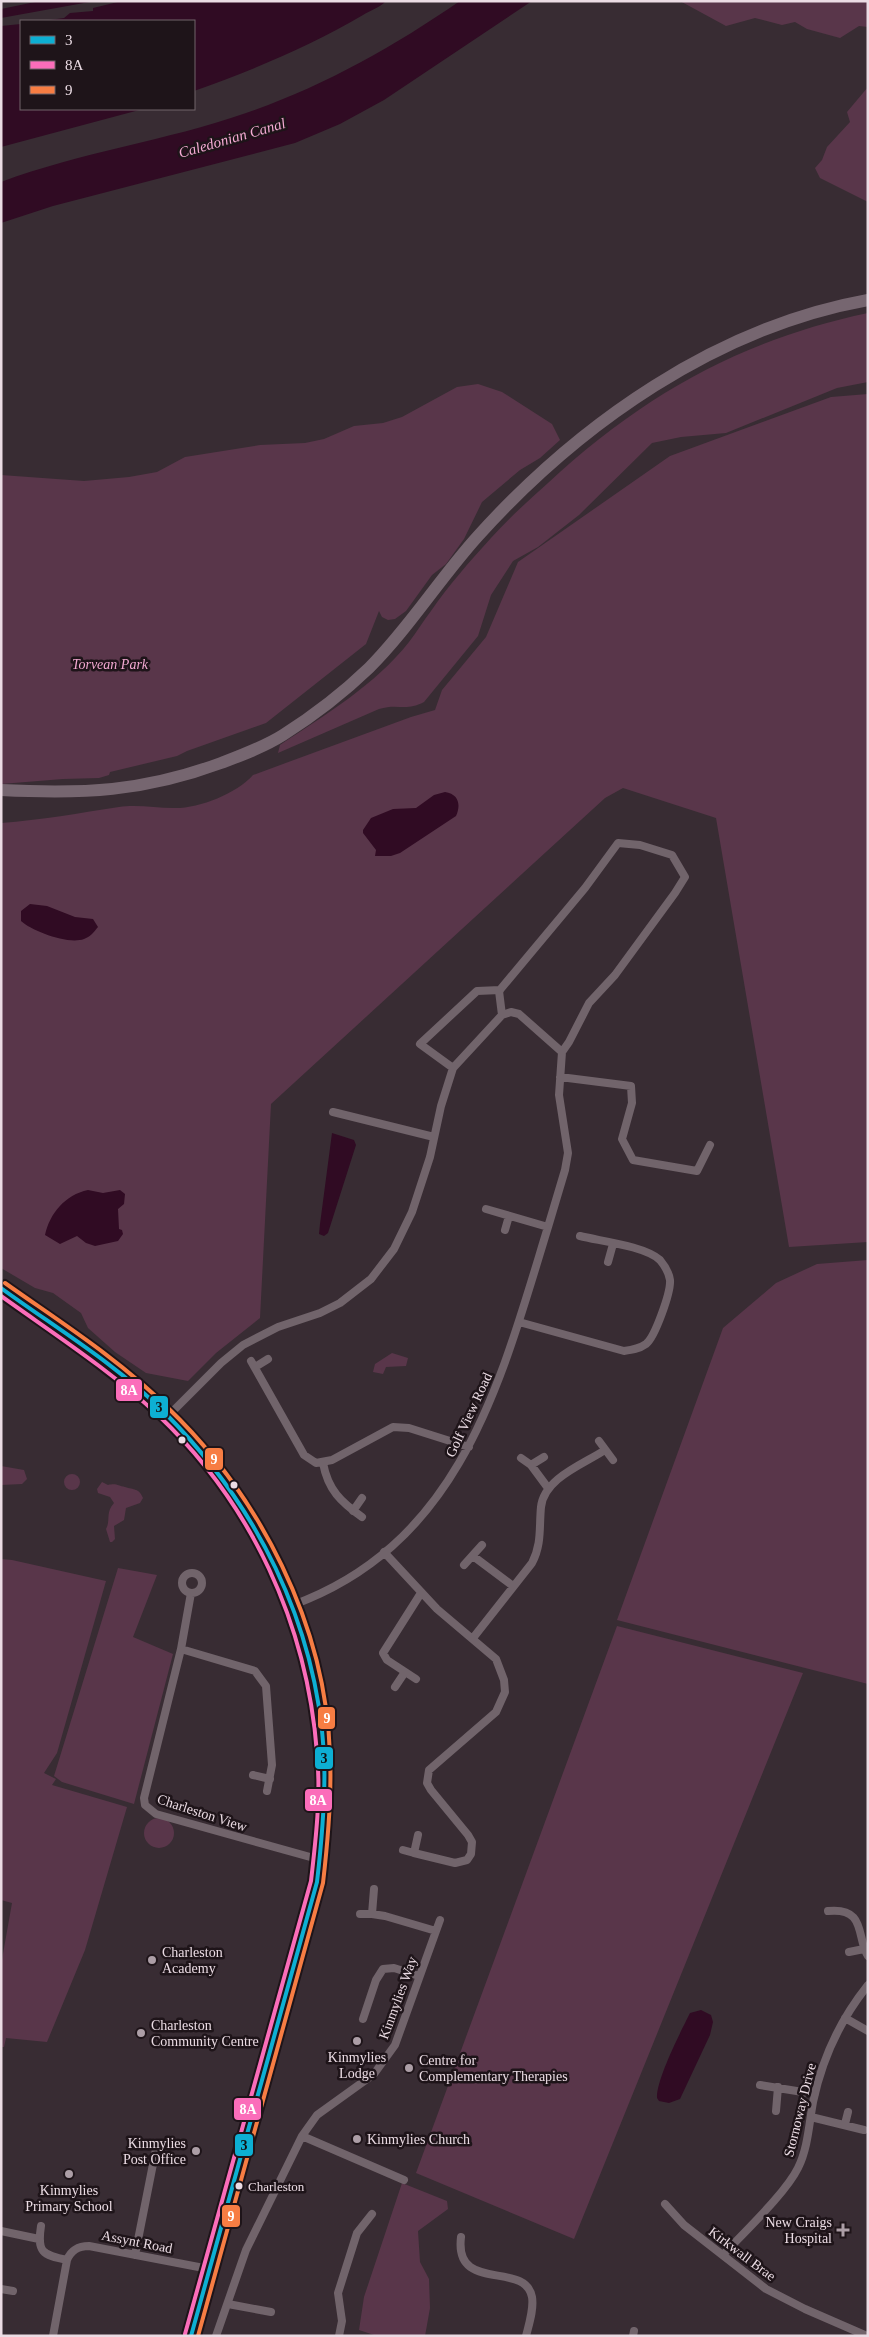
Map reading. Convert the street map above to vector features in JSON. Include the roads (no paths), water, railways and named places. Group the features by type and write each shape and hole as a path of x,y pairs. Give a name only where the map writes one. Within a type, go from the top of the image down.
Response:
{"highway":[{"path":"1,790 97,792 173,780 209,768 280,737 325,706 370,667 480,534 532,480 597,426 681,371 755,333 804,315 868,300"}],"street":[{"path":"168,1416 221,1363 243,1345 278,1327 320,1313 340,1303 371,1279 385,1263 404,1231 430,1157 441,1106 453,1068 502,1015 511,1012 519,1014 562,1052 589,1003 615,975 675,893 684,877 672,855 640,845 618,843 585,888 500,990 502,1015"},
{"path":"453,1068 420,1044 477,991 500,990"},
{"name":"Golf View Road","path":"293,1605 346,1580 384,1552 435,1501 469,1447 501,1379 565,1170 568,1153 559,1095 562,1052"},
{"path":"560,1077 631,1086 632,1103 622,1139 633,1160 696,1171 710,1145"},
{"path":"333,1112 434,1137"},
{"path":"486,1209 548,1227"},
{"path":"505,1230 509,1216"},
{"path":"519,1322 624,1351 636,1349 647,1343 654,1332 668,1293 670,1281 667,1269 658,1259 646,1252 580,1236"},
{"path":"608,1262 613,1244"},
{"path":"1,1288 132,1384 168,1416 230,1487 266,1546 293,1605 310,1661 321,1710 326,1779 321,1860 306,1928 191,2336"},
{"path":"268,1359 253,1364 304,1455 316,1464 324,1463 393,1427 409,1428 469,1447"},
{"path":"598,1441 612,1460"},
{"path":"474,1638 532,1563 538,1551 541,1507 548,1488 606,1450"},
{"path":"531,1465 544,1457"},
{"path":"521,1458 531,1465 548,1488"},
{"path":"324,1463 329,1486 336,1496 362,1517"},
{"path":"353,1511 362,1498"},
{"path":"464,1565 482,1545"},
{"path":"384,1552 421,1594 496,1659 504,1680 502,1702 492,1716 435,1764 427,1776 427,1783 431,1790 468,1835 473,1849 467,1860 455,1864 403,1850"},
{"path":"473,1556 513,1586"},
{"name":"Charleston View","path":"191,1593 181,1649 144,1798 145,1805 156,1814 321,1860"},
{"path":"416,1679 384,1657 384,1649 421,1594"},
{"path":"181,1649 256,1671 262,1678 266,1686 272,1765 268,1791"},
{"path":"395,1688 405,1672"},
{"path":"253,1775 270,1779"},
{"path":"414,1853 418,1835"},
{"path":"372,1914 374,1889"},
{"path":"828,1911 841,1912 853,1918 861,1930 866,1953 848,1952"},
{"path":"360,1914 385,1916 436,1931"},
{"name":"Kinmylies Way","path":"216,2336 246,2250 302,2136 317,2115 366,2081 382,2066 396,2044 440,1920"},
{"path":"363,2019 365,2001 383,1969 394,1968 420,1976"},
{"name":"Stornoway Drive","path":"723,2255 797,2170 804,2150 815,2094 831,2045 845,2018 868,1985"},
{"path":"845,2018 868,2031"},
{"path":"760,2085 815,2094"},
{"path":"776,2111 778,2088"},
{"path":"845,2124 848,2112"},
{"path":"811,2117 864,2130"},
{"path":"302,2136 404,2180"},
{"path":"135,2255 156,2148"},
{"name":"Kirkwall Brae","path":"666,2204 684,2225 766,2289 867,2336"},
{"path":"339,2336 342,2321 338,2293 357,2233 372,2214"},
{"path":"41,2226 39,2247 48,2256 67,2260 53,2336"},
{"path":"1,2231 39,2239"},
{"path":"461,2237 460,2250 464,2259 475,2270 484,2274 514,2278 526,2286 532,2302 526,2336"},
{"name":"Assynt Road","path":"67,2260 73,2250 84,2246 209,2269"},
{"path":"1,2289 13,2291"},
{"path":"228,2304 271,2312"}],"water":[{"path":"40,1 95,1 1,18 1,9"},
{"path":"122,1 386,1 343,26 301,47 259,66 195,91 195,20 49,20 64,18 70,13 93,11 93,8"},
{"name":"Caledonian Canal","path":"460,1 532,1 384,100 340,124 295,143 53,206 1,223 1,182 62,162 216,123 274,103 329,78 383,50"},
{"path":"20,24 20,110 139,110 1,147 1,26"},
{"path":"445,792 453,795 458,801 456,816 400,853 391,856 375,856 376,850 363,833 371,818 393,809 416,808 434,795"},
{"path":"30,904 47,906 75,917 93,919 98,927 84,939 69,940 51,936 33,929 21,921 21,911"},
{"path":"332,1133 354,1140 356,1145 328,1233 324,1236 319,1234"},
{"path":"88,1190 103,1193 120,1190 125,1194 124,1204 118,1209 119,1229 122,1230 123,1234 118,1241 95,1246 86,1243 77,1236 60,1244 45,1235 51,1219 60,1206 72,1196"},
{"path":"701,2010 711,2015 713,2022 710,2035 680,2099 669,2103 659,2101 657,2098 660,2080 675,2043 690,2013"}],"place":[{"name":"Charleston Academy","path":"152,1960"},
{"name":"Charleston Community Centre","path":"141,2033"},
{"name":"Kinmylies Lodge","path":"357,2041"},
{"name":"Centre for Complementary Therapies","path":"409,2068"},
{"name":"Kinmylies Church","path":"357,2139"},
{"name":"Kinmylies Post Office","path":"196,2151"},
{"name":"Kinmylies Primary School","path":"69,2174"},
{"name":"Charleston","path":"239,2186"},
{"name":"New Craigs Hospital","path":"843,2230"}],"park label":[{"name":"Torvean Park","path":"110,664"}]}
